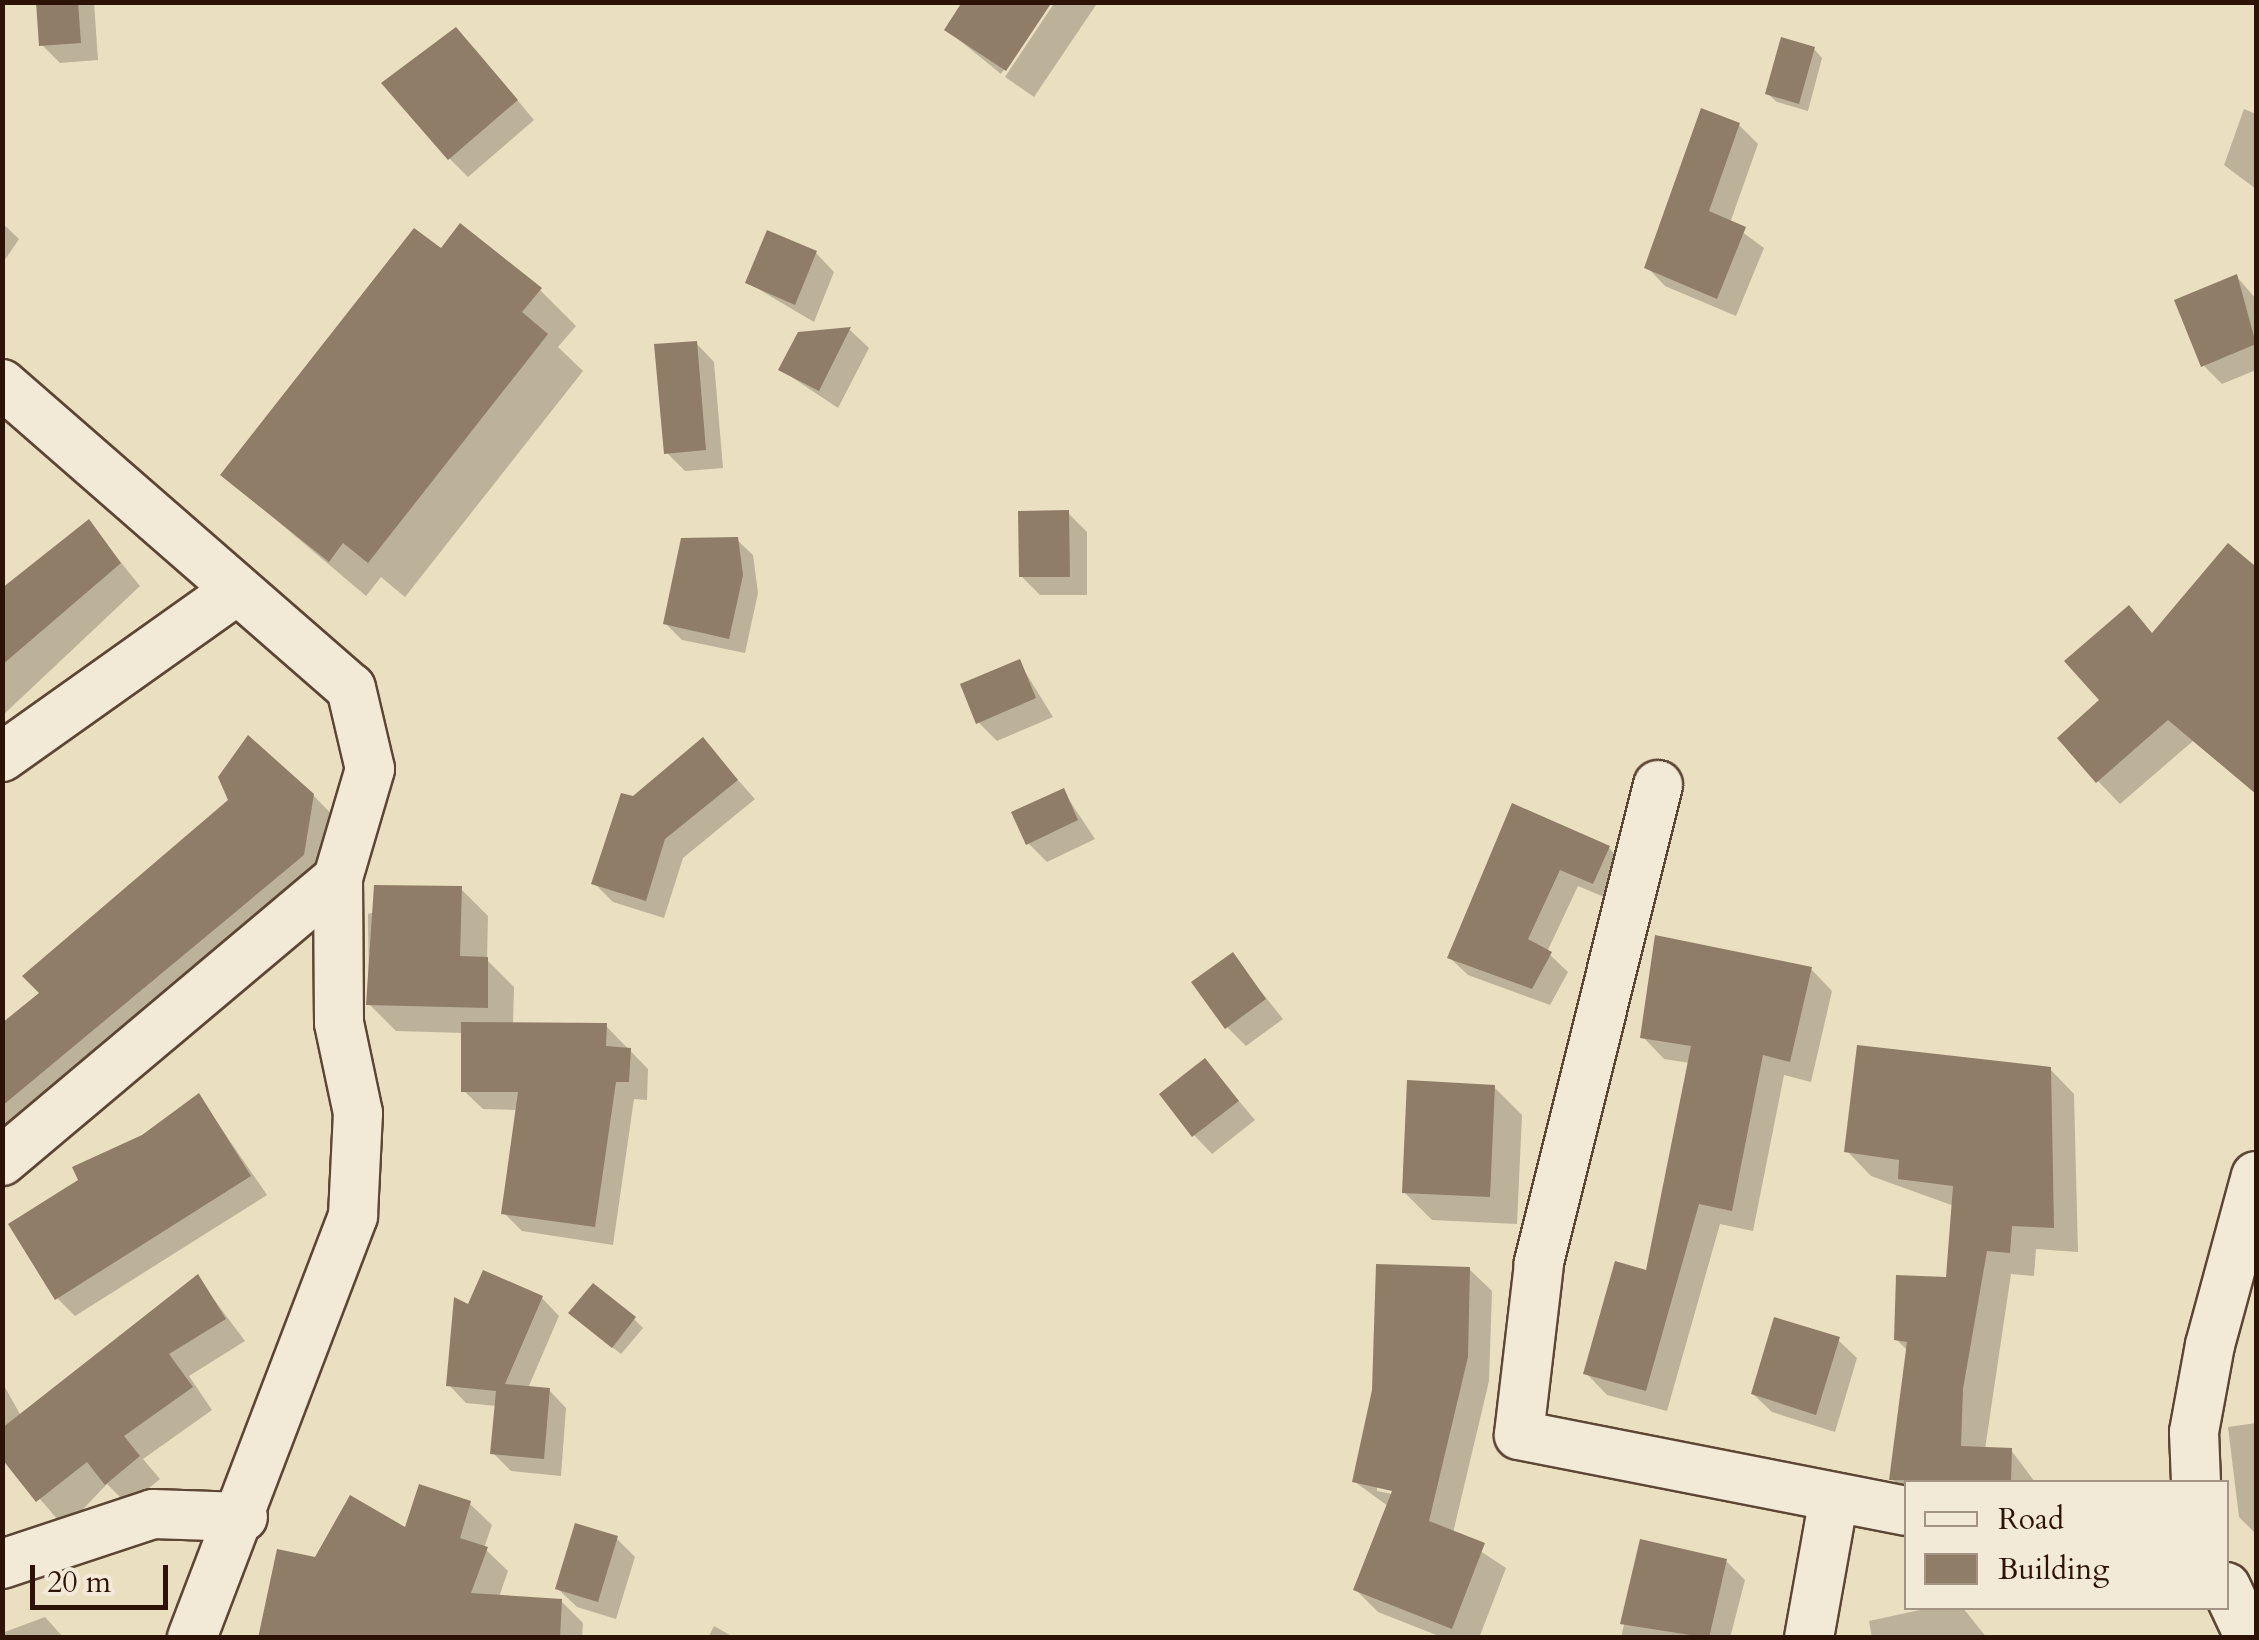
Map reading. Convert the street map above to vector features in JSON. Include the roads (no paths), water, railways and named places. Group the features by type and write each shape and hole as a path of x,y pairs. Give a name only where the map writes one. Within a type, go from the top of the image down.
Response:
{"street":[{"path":"2,384 130,489 234,593 351,688 370,768 338,878 339,1023 358,1113 353,1216 243,1516 192,1638"},
{"path":"2,757 234,593"},
{"path":"1658,785 1539,1264 1520,1434 1904,1511"},
{"path":"2,1160 338,878"},
{"path":"2196,1480 2194,1432 2210,1345 2256,1176"},
{"path":"1808,1638 1834,1498"},
{"path":"2,1564 153,1514 243,1516"}]}
